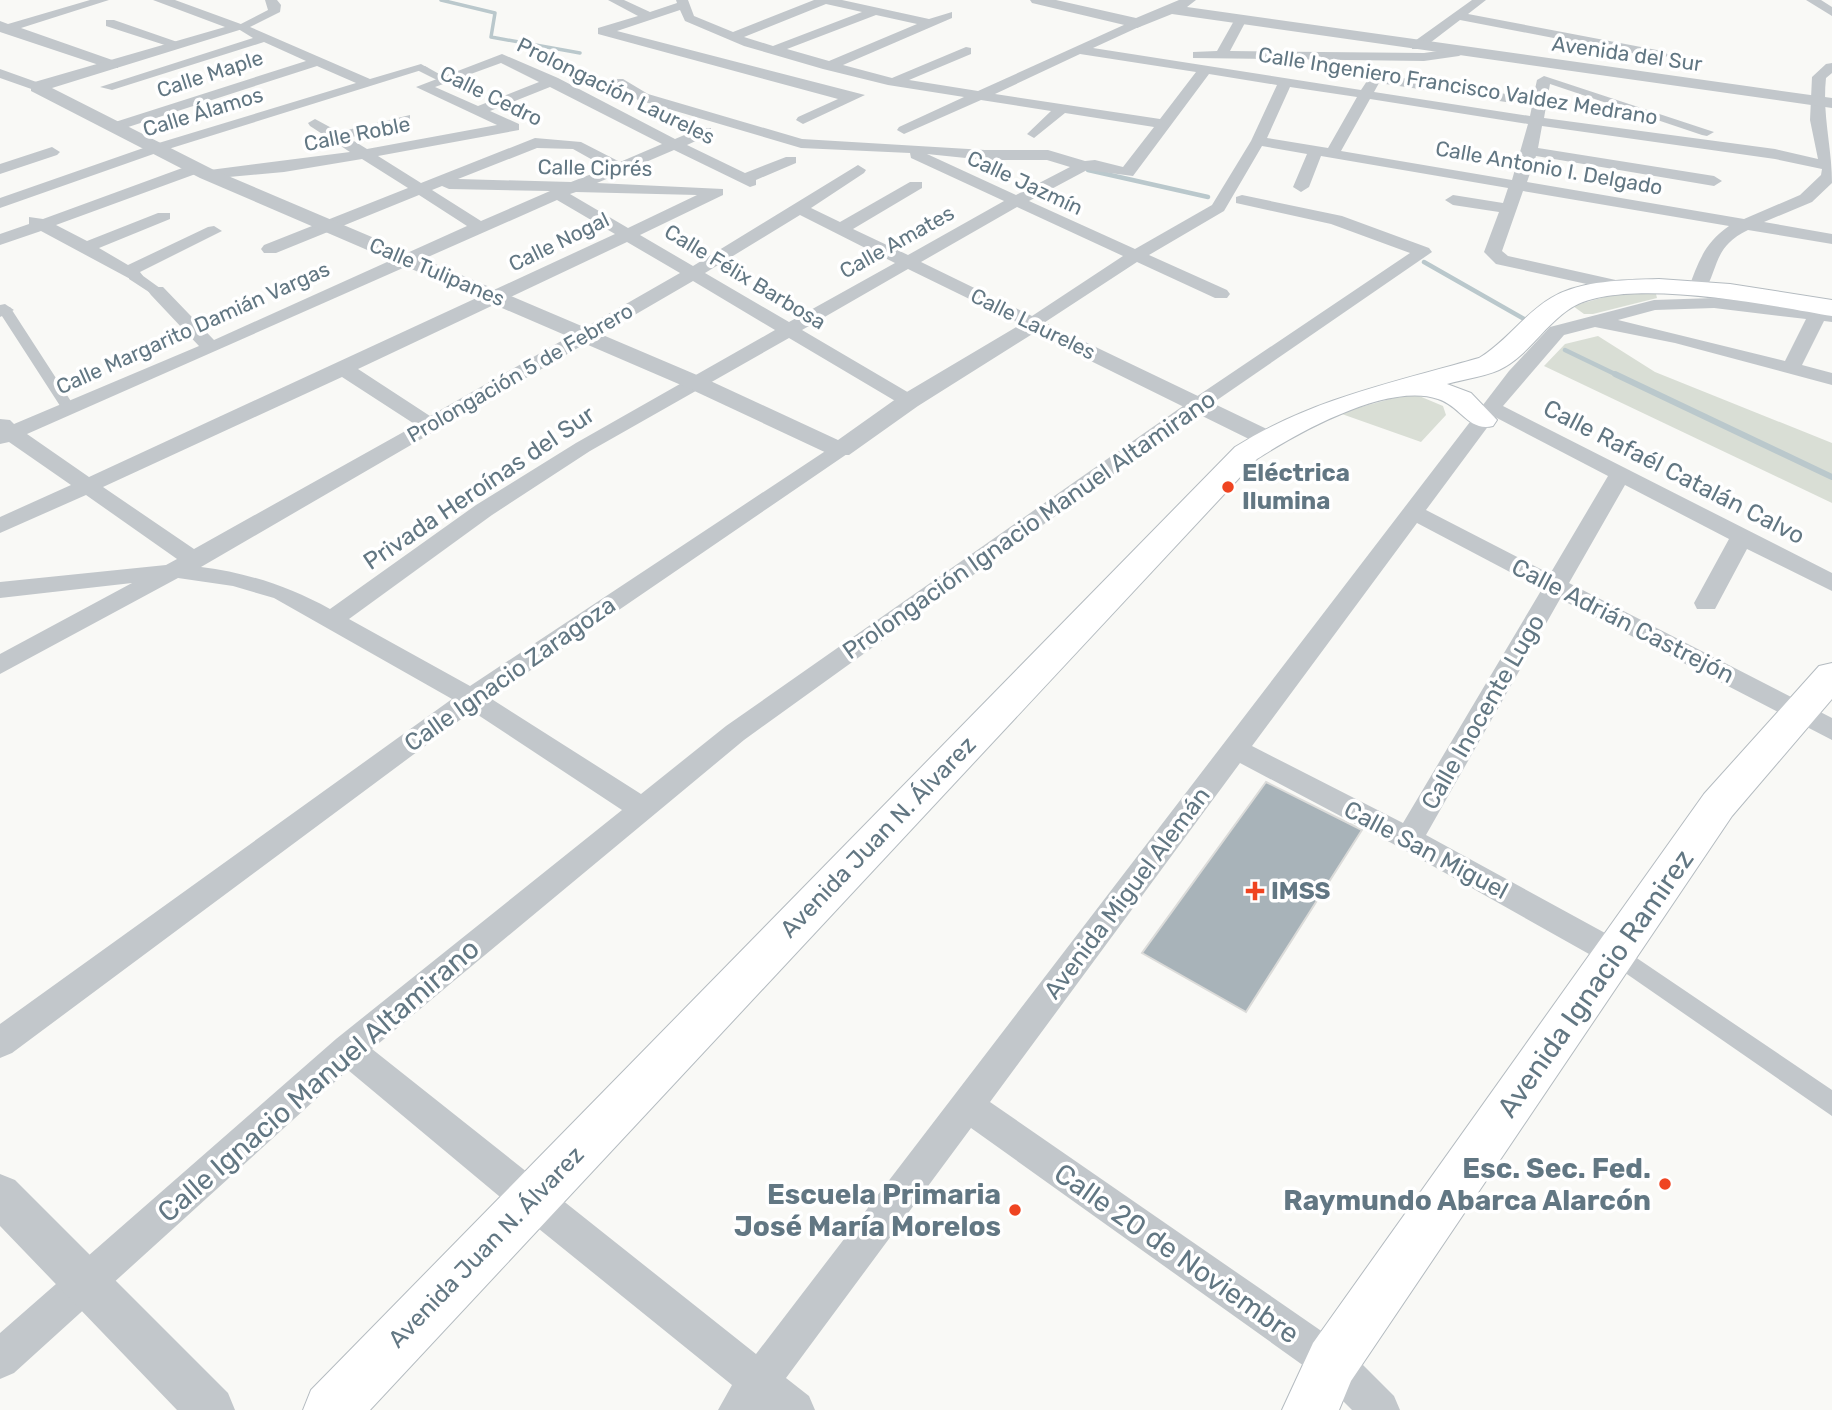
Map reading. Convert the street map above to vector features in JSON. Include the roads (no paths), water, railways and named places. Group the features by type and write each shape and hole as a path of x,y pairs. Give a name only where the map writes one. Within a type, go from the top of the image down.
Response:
{"main road":[{"path":"1503,370 1505,354 1560,303 1641,293 1697,290 1825,311"},
{"name":"Avenida Juan N. Álvarez","path":"331,1410 1246,453 1266,438 1327,410 1411,387 1503,370"},
{"path":"1411,387 1455,393 1488,414"},
{"name":"Avenida Ignacio Ramirez","path":"1310,1410 1332,1362 1718,804 1816,722 1832,675"}],"street":[{"path":"3,28 103,0"},
{"path":"160,0 241,27 369,85"},
{"path":"0,73 37,87 241,27 274,12 275,5 271,0"},
{"path":"614,0 649,16"},
{"path":"732,37 825,0 931,23"},
{"path":"1037,0 1137,23"},
{"path":"904,130 977,94 1191,0"},
{"path":"1417,46 1480,0"},
{"path":"852,98 603,31 683,3 690,18 732,37 891,82 1162,124"},
{"name":"Avenida del Sur","path":"1170,9 1824,102"},
{"path":"774,50 875,10"},
{"path":"828,66 948,15"},
{"path":"1457,16 1662,55"},
{"path":"1221,55 1241,19"},
{"path":"110,23 179,45"},
{"path":"1445,24 1565,37"},
{"path":"3,28 113,65"},
{"path":"107,87 265,38"},
{"name":"Calle Ingeniero Francisco Valdez Medrano","path":"1078,50 1536,121 1829,159"},
{"path":"803,120 966,51"},
{"path":"1123,55 1435,57 1459,52"},
{"path":"1301,187 1376,78 1385,57"},
{"name":"Prolongación Laureles","path":"423,87 502,58 553,81 747,180"},
{"path":"192,61 245,85"},
{"name":"Calle Maple","path":"117,127 316,62"},
{"path":"421,68 443,79"},
{"name":"Calle Álamos","path":"0,204 157,148 421,68"},
{"path":"1697,290 1713,248 1746,224 1806,198 1829,176 1824,102 1819,77 1831,68"},
{"path":"618,82 643,97 801,143 899,147 985,155 1048,155 1084,166 1095,165 1127,173 1206,69"},
{"path":"1376,78 1541,103"},
{"path":"475,112 553,81"},
{"path":"1775,154 1550,81 1541,103 1530,151 1493,252 1496,257 1641,293 1714,303 1825,311 1791,368"},
{"path":"1033,324 1135,256 1218,208 1258,141 1285,83"},
{"name":"Calle Tulipanes","path":"37,87 201,171 696,383 840,450"},
{"name":"Calle Cedro","path":"423,87 514,127 536,142 576,145 619,168"},
{"path":"1034,134 1089,96"},
{"path":"135,101 158,113"},
{"path":"337,137 405,118"},
{"path":"315,123 480,227"},
{"name":"Calle Roble","path":"0,240 201,171 277,170 360,152 514,127"},
{"path":"270,249 570,129"},
{"path":"405,259 706,131"},
{"name":"Calle Antonio I. Delgado","path":"1258,141 1518,186 1714,200 1746,224 1826,238"},
{"name":"Calle Jazmín","path":"899,147 1135,256"},
{"path":"1530,151 1714,200 1715,160"},
{"path":"0,169 52,152"},
{"name":"Calle Ciprés","path":"438,184 564,191 717,191 792,160"},
{"name":"Calle Amates","path":"696,383 1014,202 1084,166"},
{"name":"Prolongación 5 de Febrero","path":"0,665 186,566 693,273 800,209 858,170"},
{"path":"840,229 916,185"},
{"name":"Calle Félix Barbosa","path":"564,191 626,234 909,401"},
{"name":"Calle Nogal","path":"0,526 497,298 717,191"},
{"path":"1453,200 1510,209"},
{"name":"Prolongación Ignacio Manuel Altamirano","path":"641,808 735,733 1197,405 1423,252 1336,220 1242,201"},
{"path":"0,204 86,247 157,291 211,348"},
{"name":"Calle Laureles","path":"800,209 1266,438"},
{"path":"86,247 164,216"},
{"path":"1826,238 1825,226 1832,223"},
{"path":"130,274 214,231"},
{"path":"1135,256 1221,295"},
{"name":"Calle Margarito Damián Vargas","path":"4,431 69,409 211,348 405,259"},
{"path":"1572,277 1560,303 1576,316 1677,338 1832,379"},
{"name":"Avenida Miguel Alemán","path":"748,1396 1488,414 1503,370 1557,331 1590,320 1641,293"},
{"path":"2,310 69,409"},
{"name":"Calle Ignacio Zaragoza","path":"0,1043 471,698 909,401 1033,324"},
{"path":"344,369 430,425"},
{"name":"Privada Heroínas del Sur","path":"331,620 484,510 583,447 696,383"},
{"name":"Calle Rafaél Catalán Calvo","path":"1488,414 1620,474 1832,583"},
{"path":"4,431 87,485 186,566"},
{"name":"Calle Inocente Lugo","path":"1409,839 1620,474"},
{"name":"Calle Adrián Castrejón","path":"1413,512 1816,722"},
{"path":"1706,603 1742,537"},
{"path":"0,590 186,566 282,593 471,698 641,808"},
{"name":"Calle San Miguel","path":"1236,748 1409,839 1616,954"},
{"name":"Calle Ignacio Manuel Altamirano","path":"0,1359 348,1049 641,808"},
{"path":"1616,954 1832,1104"},
{"path":"348,1049 531,1200 748,1396 795,1410"},
{"name":"Calle 20 de Noviembre","path":"967,1106 1332,1362 1380,1410"},
{"path":"0,1195 211,1410"}],"waterway":[{"path":"441,0 495,13 491,37 580,53"},
{"path":"1088,170 1208,197"},
{"path":"1424,262 1526,320"},
{"path":"1565,350 1619,376"},
{"path":"1615,374 1832,477"}],"place":[{"name":"Eléctrica Ilumina","path":"1228,487"},
{"name":"IMSS","path":"1255,891"},
{"name":"Esc. Sec. Fed. Raymundo Abarca Alarcón","path":"1665,1184"},
{"name":"Escuela Primaria José María Morelos","path":"1015,1210"}]}
